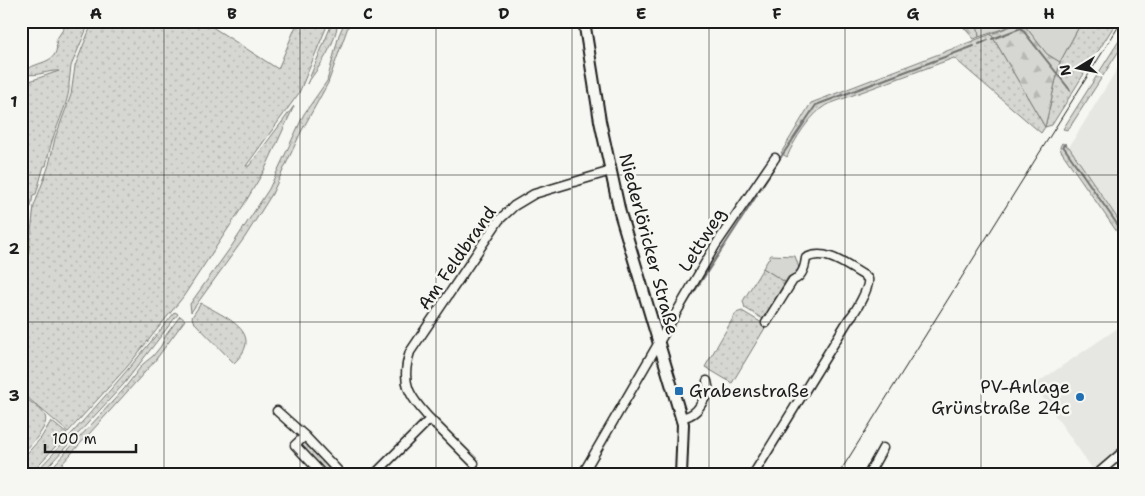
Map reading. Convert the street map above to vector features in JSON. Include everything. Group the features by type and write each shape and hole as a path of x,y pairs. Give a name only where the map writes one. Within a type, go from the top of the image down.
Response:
{"main road":[{"name":"Niederlöricker Straße","path":"584,21 600,121 611,171 630,248 681,418 683,436 681,475"}],"street":[{"name":"Lettweg","path":"659,341 715,246 775,158"},
{"name":"Am Feldbrand","path":"474,464 415,403 406,383 405,368 410,352 499,220 514,206 534,194 611,171"},
{"path":"753,475 854,313 868,287 868,279 826,254 812,254 806,258 804,268 798,279 793,280 766,323"},
{"path":"582,475 659,341"},
{"path":"681,418 692,416 695,413 709,391 707,381"},
{"path":"277,411 305,436 342,475"},
{"path":"374,475 430,419"},
{"path":"305,436 295,446 323,475"},
{"path":"868,475 883,448"},
{"path":"1096,475 1124,451"}],"shaded area":[{"path":"1124,58 1124,228 1069,147"},
{"path":"1124,324 1124,446 1094,471 1034,385"}],"green space":[{"path":"71,21 90,21 71,66 66,103 36,194 33,195 31,207 28,208 27,232 21,267 21,95 23,89 21,84 59,71 30,75 26,74 25,71 52,58 57,48 56,40"},
{"path":"93,21 203,21 278,69 298,21 329,21 299,93 246,166 249,166 294,106 265,169 243,206 183,297 127,367 68,432 21,392 21,288 27,266 34,206 49,165 55,138 71,95 75,66"},
{"path":"333,21 338,21 331,47 307,84"},
{"path":"345,21 350,21 328,83 301,132 272,194 245,237 191,312 190,304 231,247 269,189 304,114 327,81 339,35"},
{"path":"958,21 977,21 979,37 974,39"},
{"path":"977,21 1082,21 1060,62 1047,54 1022,22 979,37"},
{"path":"1082,21 1117,21 1052,125 1045,127 1060,62"},
{"path":"1022,22 1047,54 1060,62 1045,127 991,34"},
{"path":"1124,33 1124,43 1068,130 1063,129"},
{"path":"991,34 1045,127 1041,133 954,58 826,105 803,128 787,157 781,153 811,103"},
{"path":"1062,143 1069,147 1124,228 1124,242 1061,151"},
{"path":"771,255 795,256 799,268 785,282 763,268"},
{"path":"763,268 785,282 763,319 745,308 743,301"},
{"path":"201,303 230,320 244,334 246,343 243,352 234,363 193,321 192,317"},
{"path":"742,311 762,323 765,328 732,383 705,367 736,313"},
{"path":"175,312 178,314 123,385 40,475 33,475 106,395"},
{"path":"180,316 185,320 154,362 52,475 45,475 124,389 143,364 153,356"},
{"path":"21,395 41,410 46,421 38,437 21,455"},
{"path":"51,421 67,434 29,475 21,475 21,460 41,438"},
{"path":"305,441 338,475 327,475 300,446 299,444"}],"waterway":[{"path":"992,39 1021,28 1070,90"},
{"path":"979,44 988,40"},
{"path":"779,160 816,105 974,46"},
{"path":"1065,144 1063,146 1124,234"},
{"path":"759,191 777,163"},
{"path":"678,317 757,195"}],"tram line":[{"path":"838,475 1122,21"}],"place":[{"name":"Grabenstraße","path":"679,391"},
{"name":"PV-Anlage Grünstraße 24c","path":"1080,397"}]}
